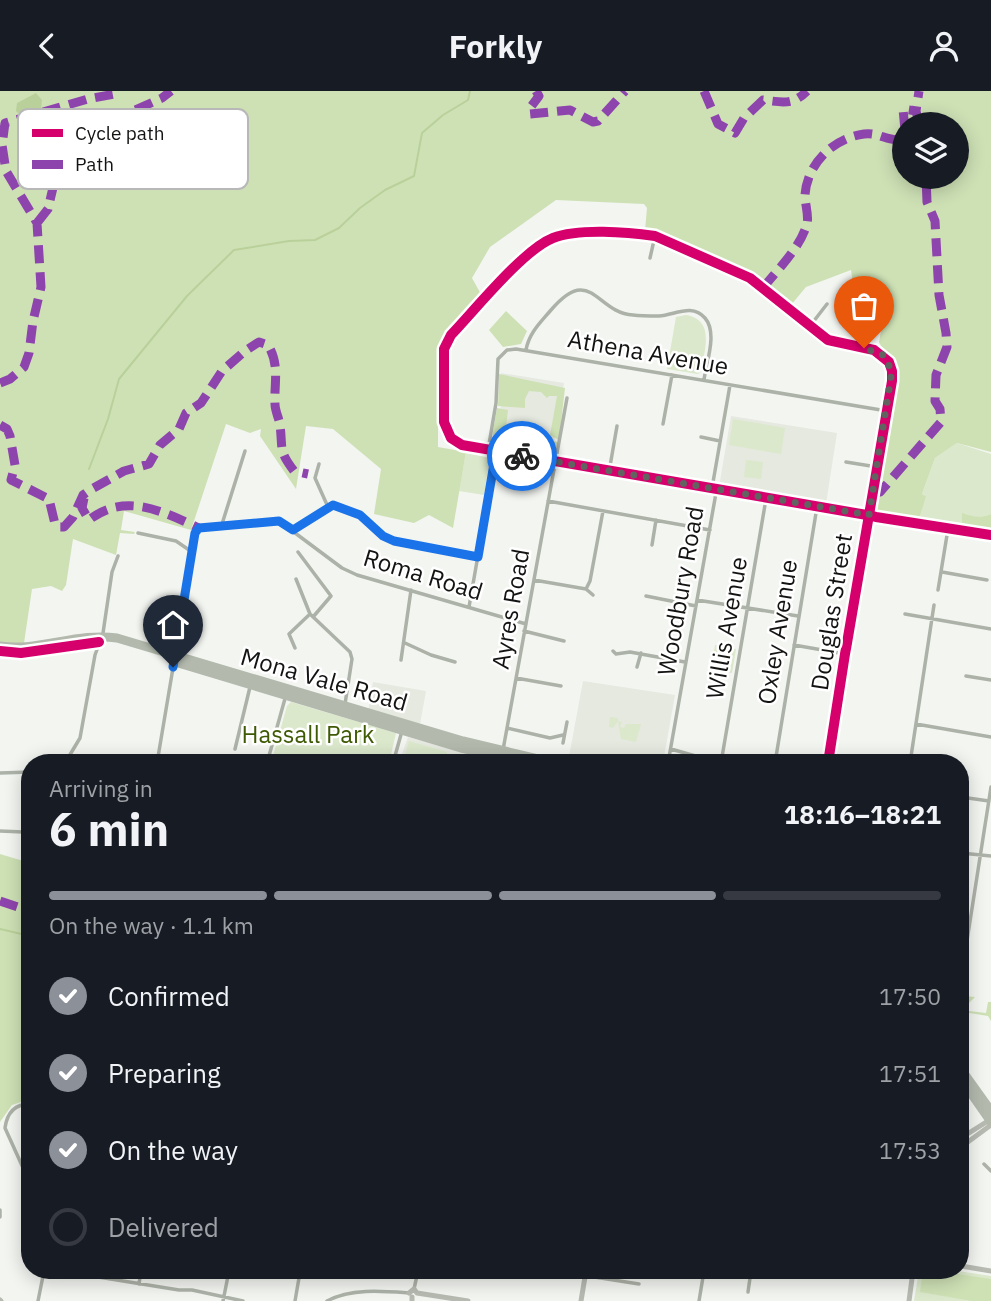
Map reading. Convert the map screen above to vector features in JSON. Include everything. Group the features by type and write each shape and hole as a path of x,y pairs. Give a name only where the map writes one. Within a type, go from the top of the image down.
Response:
{"highway":[{"name":"Mona Vale Road","path":"0,649 123,639 250,686 287,693"},
{"name":"Mona Vale Road","path":"174,659 344,710 463,741 495,754"},
{"name":"Mona Vale Road","path":"344,710 486,754"},
{"path":"969,1082 991,1119"},
{"path":"969,1090 991,1119"}],"street":[{"path":"827,304 810,326 750,278 655,236 579,233 552,239 531,251 451,335 444,349 443,373 444,422 447,433 462,445 496,452 991,535"},
{"path":"650,258 655,236"},
{"path":"488,450 496,403 498,359 507,350 526,350 533,331 568,293 586,291 629,315 662,316 690,310 704,317 710,326 711,338 704,380"},
{"name":"Douglas Street","path":"810,326 828,340 874,350 889,362 892,371 829,754"},
{"name":"Athena Avenue","path":"526,350 887,411"},
{"path":"663,424 672,375"},
{"name":"Woodbury Road","path":"669,754 710,530 716,493 712,488 730,385"},
{"name":"Ayres Road","path":"503,754 567,398"},
{"path":"609,472 617,426"},
{"path":"701,437 720,441"},
{"path":"222,524 245,451"},
{"path":"469,607 496,452"},
{"path":"846,462 877,467"},
{"path":"318,464 315,478 328,507"},
{"name":"Willis Avenue","path":"722,754 766,499"},
{"path":"548,501 710,530"},
{"path":"293,530 333,505 360,515 383,536 394,541 478,557"},
{"name":"Oxley Avenue","path":"776,754 817,507"},
{"path":"586,589 603,511"},
{"path":"652,545 656,520"},
{"name":"Roma Road","path":"192,552 195,533 199,528 279,521 342,568 357,575 526,624"},
{"path":"938,590 948,529"},
{"path":"138,533 176,541 192,552 158,754"},
{"path":"296,648 289,634 331,596 298,552"},
{"path":"70,754 80,738 95,655 118,556"},
{"path":"942,572 987,580"},
{"path":"296,579 312,616 350,652 351,668 344,710"},
{"path":"534,580 586,589 593,595"},
{"path":"401,660 411,590"},
{"path":"646,596 696,606"},
{"path":"697,600 798,616"},
{"path":"911,754 934,605"},
{"path":"905,614 991,629"},
{"path":"524,631 564,641"},
{"path":"405,643 455,662"},
{"path":"794,645 845,654"},
{"path":"613,651 685,661"},
{"path":"637,667 640,653"},
{"path":"965,675 991,680"},
{"path":"516,678 561,686"},
{"path":"235,749 250,686"},
{"path":"270,754 287,693"},
{"path":"563,743 567,722"},
{"path":"916,724 991,737"},
{"path":"507,728 550,738 563,735"},
{"path":"395,754 402,730"},
{"path":"670,749 688,754"},
{"path":"0,773 21,772"},
{"path":"969,927 991,787"},
{"path":"969,798 989,801"},
{"path":"0,831 21,832"},
{"path":"969,854 991,856"},
{"path":"21,1105 11,1111 5,1129 21,1164"},
{"path":"969,1133 991,1119"},
{"path":"969,1140 991,1119"},
{"path":"984,1164 991,1171"},
{"path":"0,1210 0,1217"},
{"path":"969,1267 991,1271"},
{"path":"38,1301 42,1279"},
{"path":"109,1279 192,1290 243,1301"},
{"path":"139,1284 140,1279"},
{"path":"224,1299 228,1279"},
{"path":"295,1301 299,1279"},
{"path":"581,1301 585,1279"},
{"path":"615,1279 639,1284"},
{"path":"699,1301 703,1279"},
{"path":"748,1292 750,1279"},
{"path":"909,1301 913,1279"},
{"path":"327,1301 337,1296 385,1290 468,1301"},
{"path":"365,1301 366,1293"}],"shaded area":[{"path":"0,91 991,91 991,452 957,443 935,458 922,494 926,496 918,518 876,511 898,377 894,358 879,342 884,315 857,310 851,270 806,287 791,305 752,274 664,234 645,230 647,208 644,204 556,200 490,247 472,278 482,296 456,323 438,356 438,447 466,452 453,528 429,515 414,523 374,514 381,469 333,429 306,426 296,489 260,436 261,429 250,433 226,424 191,530 124,511 121,530 135,532 120,533 116,555 73,539 66,585 62,591 51,586 32,589 24,643 0,646"},
{"path":"36,93 42,100 41,108 18,109 18,113 17,103"},
{"path":"506,311 527,331 521,344 503,347 489,330"},
{"path":"501,373 564,383 552,453 495,445 501,405"},
{"path":"499,374 565,388 559,440 550,435 557,396 547,398 541,392 529,391 525,408 498,406"},
{"path":"497,408 508,410 505,435 548,448 551,441 558,442 551,460 501,450 493,445"},
{"path":"731,416 837,433 826,504 719,487"},
{"path":"962,513 976,517 991,514 991,530 962,525"},
{"path":"583,681 675,695 665,754 569,754"},
{"path":"373,682 426,691 420,724 368,712"},
{"path":"408,737 469,754 402,754"},
{"path":"0,854 21,860 21,1102 12,1105 0,1122"},
{"path":"988,1002 991,1002 991,1021 988,1016 969,1011 986,1013"},
{"path":"969,1276 991,1279 991,1301 972,1301 920,1292 922,1279 969,1279"}],"green space":[{"path":"686,315 695,318 705,330 704,355 701,372 698,374 667,369 676,317"},
{"path":"733,419 785,428 781,454 729,445"},
{"path":"957,443 991,454 991,514 976,517 962,514 962,525 918,518 925,495 922,494 935,458"},
{"path":"466,452 490,458 484,495 459,491"},
{"path":"746,460 763,462 761,479 744,477"},
{"path":"715,645 736,649 732,673 711,670"},
{"name":"Hassall Park","path":"291,702 396,733 391,754 274,754 287,706"},
{"path":"610,717 618,718 613,728 609,727"},
{"path":"618,721 622,722 620,727 624,728 626,724 641,724 636,742 621,739"},
{"path":"409,741 447,752 446,754 406,754"},
{"path":"969,1273 991,1276 991,1301 914,1301 918,1279 969,1279"}],"waterway":[{"path":"89,469 108,419 119,379 187,296 234,250 289,241 315,240 339,228 385,190 414,176 422,133 443,115 468,100 470,91"},
{"path":"0,929 21,934"}],"marked path":[{"path":"53,109 118,91"},
{"path":"137,109 171,91"},
{"path":"536,91 539,96 530,108 530,114 570,110 593,122 598,121 625,91"},
{"path":"704,91 718,124 735,133 744,118 763,100 791,101 807,91"},
{"path":"916,112 919,91"},
{"path":"903,112 903,109 916,111"},
{"path":"0,383 10,379 24,367 41,287 37,223 6,171 2,145 5,123 18,119"},
{"path":"763,288 798,244 806,227 808,219 805,195 816,163 832,147 853,136 864,134 892,139"},
{"path":"37,223 48,209 53,189"},
{"path":"873,493 880,492 941,422 940,409 935,401 936,375 947,347 939,295 935,221 927,202 926,189"},
{"path":"0,425 7,429 10,436 15,465 11,480 49,499 55,524 64,527 73,517 83,495 124,471 149,464 160,445 179,429 186,413 201,403 222,371 259,342 268,345 274,360 275,407 283,454 294,471 308,474"},
{"path":"84,498 82,508 89,520 116,507 144,507 199,528"},
{"path":"0,901 21,908"}],"cycle path":[{"path":"589,232 655,236 750,278 828,340 874,350 889,362 892,381 869,515 462,445 451,438 444,422 444,349 451,335 514,267 553,238 589,232"},
{"path":"829,754 869,515"},
{"path":"869,515 991,535"},
{"path":"0,651 21,653 99,642"}],"way so far":[{"path":"522,456 869,515 892,371 883,355 864,348"}],"route":[{"path":"173,667 195,533 199,528 279,521 293,530 320,510 333,505 360,515 383,536 394,541 478,557 496,452 522,456"}]}
